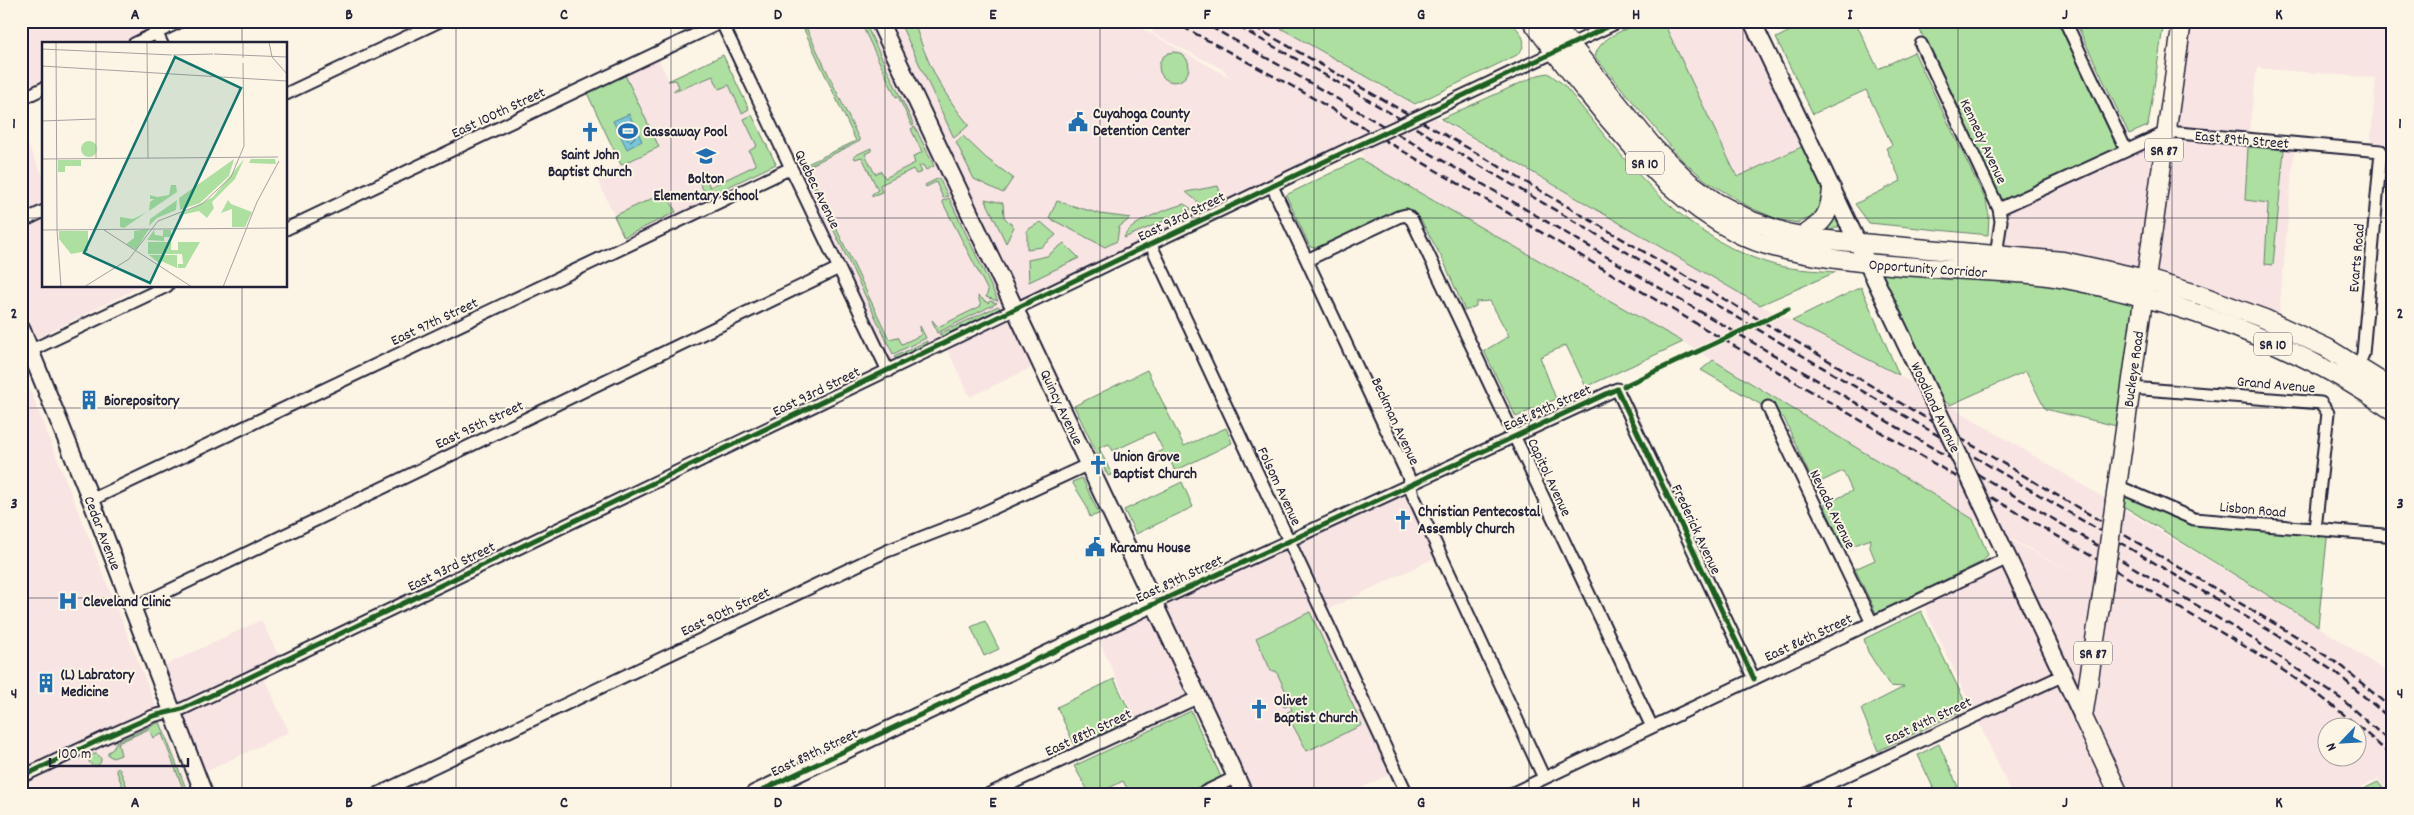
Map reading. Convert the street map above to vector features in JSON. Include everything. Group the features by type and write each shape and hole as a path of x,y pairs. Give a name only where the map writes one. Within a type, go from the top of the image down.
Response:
{"main road":[{"name":"Opportunity Corridor","path":"1532,21 1554,52 1644,162 1667,185 1706,216 1739,235 1771,246 1868,264 2055,277 2086,282 2143,297 2222,322 2310,360 2354,385 2393,411"},
{"name":"Opportunity Corridor","path":"1551,21 1654,148 1689,182 1716,202 1741,215 1770,227 1803,236 1858,244 2063,261 2146,279 2245,310 2320,344 2358,366 2393,390"},
{"name":"Buckeye Road","path":"2083,717 2103,588 2182,21"},
{"path":"1803,236 1821,224 1827,215 1832,189"},
{"name":"Woodland Avenue","path":"2083,717 2119,794"}],"street":[{"path":"151,21 161,42"},
{"path":"138,42 181,21"},
{"path":"288,93 426,24 440,21"},
{"name":"Quincy Avenue","path":"879,21 1090,464 1244,794"},
{"name":"East 93rd Street","path":"21,777 153,716 182,709 240,682 1015,308 1620,21"},
{"name":"Woodland Avenue","path":"1752,21 2083,717"},
{"path":"2065,21 2126,150"},
{"name":"Quebec Avenue","path":"722,22 888,370"},
{"name":"East 100th Street","path":"288,229 722,22"},
{"name":"Kennedy Avenue","path":"1921,44 2000,209 2001,221 1996,255"},
{"path":"21,99 42,89"},
{"name":"East 89th Street","path":"2000,209 2167,132 2381,152"},
{"name":"Evarts Road","path":"2358,366 2363,354 2381,152"},
{"name":"East 97th Street","path":"91,500 791,168"},
{"name":"Beckman Avenue","path":"1272,186 1407,474 1413,495 1544,778"},
{"path":"21,222 42,212"},
{"name":"Capitol Avenue","path":"1306,260 1398,217 1406,215 1412,220 1652,727"},
{"name":"Folsom Avenue","path":"1150,245 1408,794"},
{"name":"East 95th Street","path":"131,609 840,268"},
{"path":"26,352 163,288"},
{"name":"Cedar Avenue","path":"21,328 26,352 91,500 131,609 204,794"},
{"name":"Grand Avenue","path":"2131,388 2322,403 2328,413 2315,529"},
{"name":"East 89th Street","path":"754,794 1154,603 1617,389"},
{"name":"Frederick Avenue","path":"1617,389 1754,679"},
{"name":"Nevada Avenue","path":"1768,407 1872,623"},
{"name":"East 90th Street","path":"377,794 887,551 972,518 1090,464"},
{"name":"Lisbon Road","path":"2116,493 2194,519 2385,535 2393,533"},
{"name":"East 86th Street","path":"1511,794 2008,558"},
{"name":"East 84th Street","path":"1806,794 2064,675"},
{"name":"East 88th Street","path":"989,794 1199,697"},
{"path":"1201,794 1236,777"}],"shaded area":[{"path":"21,21 151,21 151,30 127,42 42,42 42,84 21,94"},
{"path":"800,21 1128,21 1229,77 1224,70 1152,33 1153,30 1136,21 1268,21 1760,305 1904,378 2318,626 2385,671 2393,677 2393,794 2389,794 2378,779 2347,794 2012,794 1921,600 2008,558 1996,533 2088,580 1973,519 1683,342 1360,159 1364,155 1343,142 1350,148 1016,308 1041,363 970,397 944,343 888,371 792,170 856,141"},
{"path":"1662,21 1751,21 1810,143 1737,177"},
{"path":"2182,21 2393,21 2393,152 2370,151 2376,78 2257,68 2248,139 2295,144 2278,325 2225,303 1996,255 1999,209 2167,132"},
{"name":"Bolton Elementary School","path":"723,55 776,164 626,240 596,177 659,147 625,75 658,59 669,81"},
{"path":"21,131 42,174 42,212 21,222"},
{"path":"42,219 42,288 137,288 21,346 21,229"},
{"name":"Cleveland Clinic","path":"21,367 73,498 191,794 21,794"},
{"path":"1410,485 1441,555 1323,612 1397,771 1349,794 1244,794 1199,697 1138,725 1095,632"},
{"path":"261,620 281,661 261,672 289,732 197,776 155,670"}],"green space":[{"path":"800,21 803,21 860,141 807,167 889,339 898,337 902,344 921,335 920,326 926,338 893,354 803,166 856,141"},
{"path":"860,21 864,21 914,125 912,126 898,96 896,97"},
{"path":"899,21 914,21 929,63 951,102 969,125 954,138"},
{"path":"1268,21 1510,21 1524,41 1517,55 1415,104"},
{"path":"1644,21 1663,21 1737,177 1810,143 1848,222 1829,231 1812,217 1798,223 1777,219 1751,208 1708,182 1683,161 1595,57 1602,44 1614,34"},
{"path":"1810,21 1855,21 1878,69 1914,52 1986,201 1989,216 1988,235 1869,223 1855,204 1901,181 1886,148 1892,145 1866,90 1813,114 1776,38"},
{"path":"1916,21 2064,21 2126,150 1999,209"},
{"path":"2075,21 2164,21 2148,126 2129,134"},
{"path":"1174,52 1185,56 1189,67 1185,78 1174,82 1163,78 1159,67 1163,56"},
{"path":"723,55 749,109 742,113 729,85 719,89 713,76 674,92 679,87 676,80 668,81"},
{"path":"1548,73 1563,84 1628,163 1652,188 1704,232 1733,249 1774,265 1836,272 1760,305 1441,119 1538,75"},
{"name":"Gassaway Pool","path":"625,75 659,147 621,165 587,93"},
{"path":"752,115 776,164 707,197 696,176 703,172 710,187 756,165 749,151 757,146 744,119"},
{"path":"915,127 934,166 926,170 923,165 919,166 922,172 916,174 913,169 880,185 882,192 872,196 878,190 862,157 855,159 854,156 871,148 871,151 865,154 875,174 881,171 885,178 915,163 913,157 922,152 911,129"},
{"path":"963,136 986,158 1013,178 1003,193 974,179 956,142"},
{"path":"2248,147 2284,150 2273,265 2265,264 2268,203 2245,200"},
{"path":"1360,159 1683,342 1586,387 1566,345 1540,357 1556,399 1516,417 1484,351 1509,336 1490,301 1476,302 1476,306 1465,311 1444,262 1421,220 1402,209 1315,248 1310,247 1286,195"},
{"path":"939,178 948,196 943,198 936,182 926,187 925,185"},
{"path":"1218,186 1221,195 1200,204 1186,192"},
{"path":"666,192 676,212 624,237 614,216"},
{"path":"949,198 998,301 986,297 988,291 942,201"},
{"path":"985,199 1003,203 1004,217 1014,227 1006,243"},
{"path":"1057,201 1100,214 1131,218 1119,227 1117,241 1105,247 1049,218"},
{"path":"1184,204 1192,209 1124,238 1127,232 1140,222"},
{"path":"1041,222 1056,235 1042,247 1027,249 1027,230"},
{"path":"1064,243 1079,258 1029,282 1028,260 1047,256"},
{"path":"1868,264 2011,274 2143,297 2125,428 2045,409 2026,371 1950,405 1929,391"},
{"path":"1861,287 1899,375 1792,321"},
{"path":"978,296 988,303 990,301 997,303 937,333 932,320 938,327 981,306"},
{"path":"998,306 999,309 943,336 939,334"},
{"path":"927,341 926,345 896,359 894,357"},
{"path":"1713,360 1973,519 1988,555 1982,562 1876,613 1855,569 1875,560 1869,545 1871,539 1844,549 1824,505 1852,491 1843,471 1814,485 1784,418 1701,370"},
{"path":"1147,370 1184,446 1226,428 1232,443 1175,471 1168,456 1161,460 1158,452 1163,450 1154,432 1113,451 1109,444 1099,448 1112,475 1108,476 1074,406"},
{"path":"1082,478 1099,514 1090,517 1085,503 1072,482"},
{"path":"1182,482 1193,507 1136,534 1124,510"},
{"path":"2117,486 2188,517 2328,530 2318,626 2115,501"},
{"path":"1921,611 1968,708 1878,751 1861,709 1904,687 1890,686 1868,652 1864,639"},
{"path":"1310,612 1362,725 1307,751 1286,713 1292,710 1290,705 1284,707 1280,698 1287,694 1276,671 1271,671 1256,638"},
{"path":"985,621 999,649 984,656 971,627"},
{"path":"1114,679 1133,718 1075,746 1057,707"},
{"path":"1191,711 1221,777 1184,794 1130,794 1123,781 1097,794 1090,794 1074,766"},
{"path":"160,722 188,794 185,794 162,734 153,738 149,729 118,743 121,755 113,758 108,755 108,752 113,749 116,742"},
{"path":"1939,744 1958,787 1944,794 1936,794 1918,755"},
{"path":"93,754 97,754 101,760 97,766 93,766 89,762 89,758"},
{"path":"119,768 130,794 125,794 116,769"},
{"path":"2378,782 2387,794 2353,794"}],"water":[{"path":"629,114 642,141 627,149 613,121"}],"railway":[{"path":"1172,21 1301,91 2256,653 2327,702 2393,758"},
{"path":"1200,21 1288,70 2025,502 2256,641 2344,701 2393,745"},
{"path":"1228,21 1341,84 2277,635 2335,672 2393,721"},
{"path":"1244,21 1468,148 2294,635 2343,667 2393,710"}],"cycle path":[{"path":"21,777 153,716 182,709 246,679 1025,304 1620,21"},
{"path":"1624,386 1788,309"},
{"path":"754,794 1143,609 1617,389 1754,679"}],"place":[{"name":"Cuyahoga County Detention Center","path":"1078,122"},
{"name":"Gassaway Pool","path":"628,131"},
{"name":"Saint John Baptist Church","path":"590,132"},
{"name":"Bolton Elementary School","path":"706,156"},
{"name":"Biorepository","path":"89,400"},
{"name":"Union Grove Baptist Church","path":"1098,465"},
{"name":"Christian Pentecostal Assembly Church","path":"1403,520"},
{"name":"Karamu House","path":"1095,547"},
{"name":"Cleveland Clinic","path":"68,601"},
{"name":"(L) Labratory Medicine","path":"46,683"},
{"name":"Olivet Baptist Church","path":"1259,709"}]}
